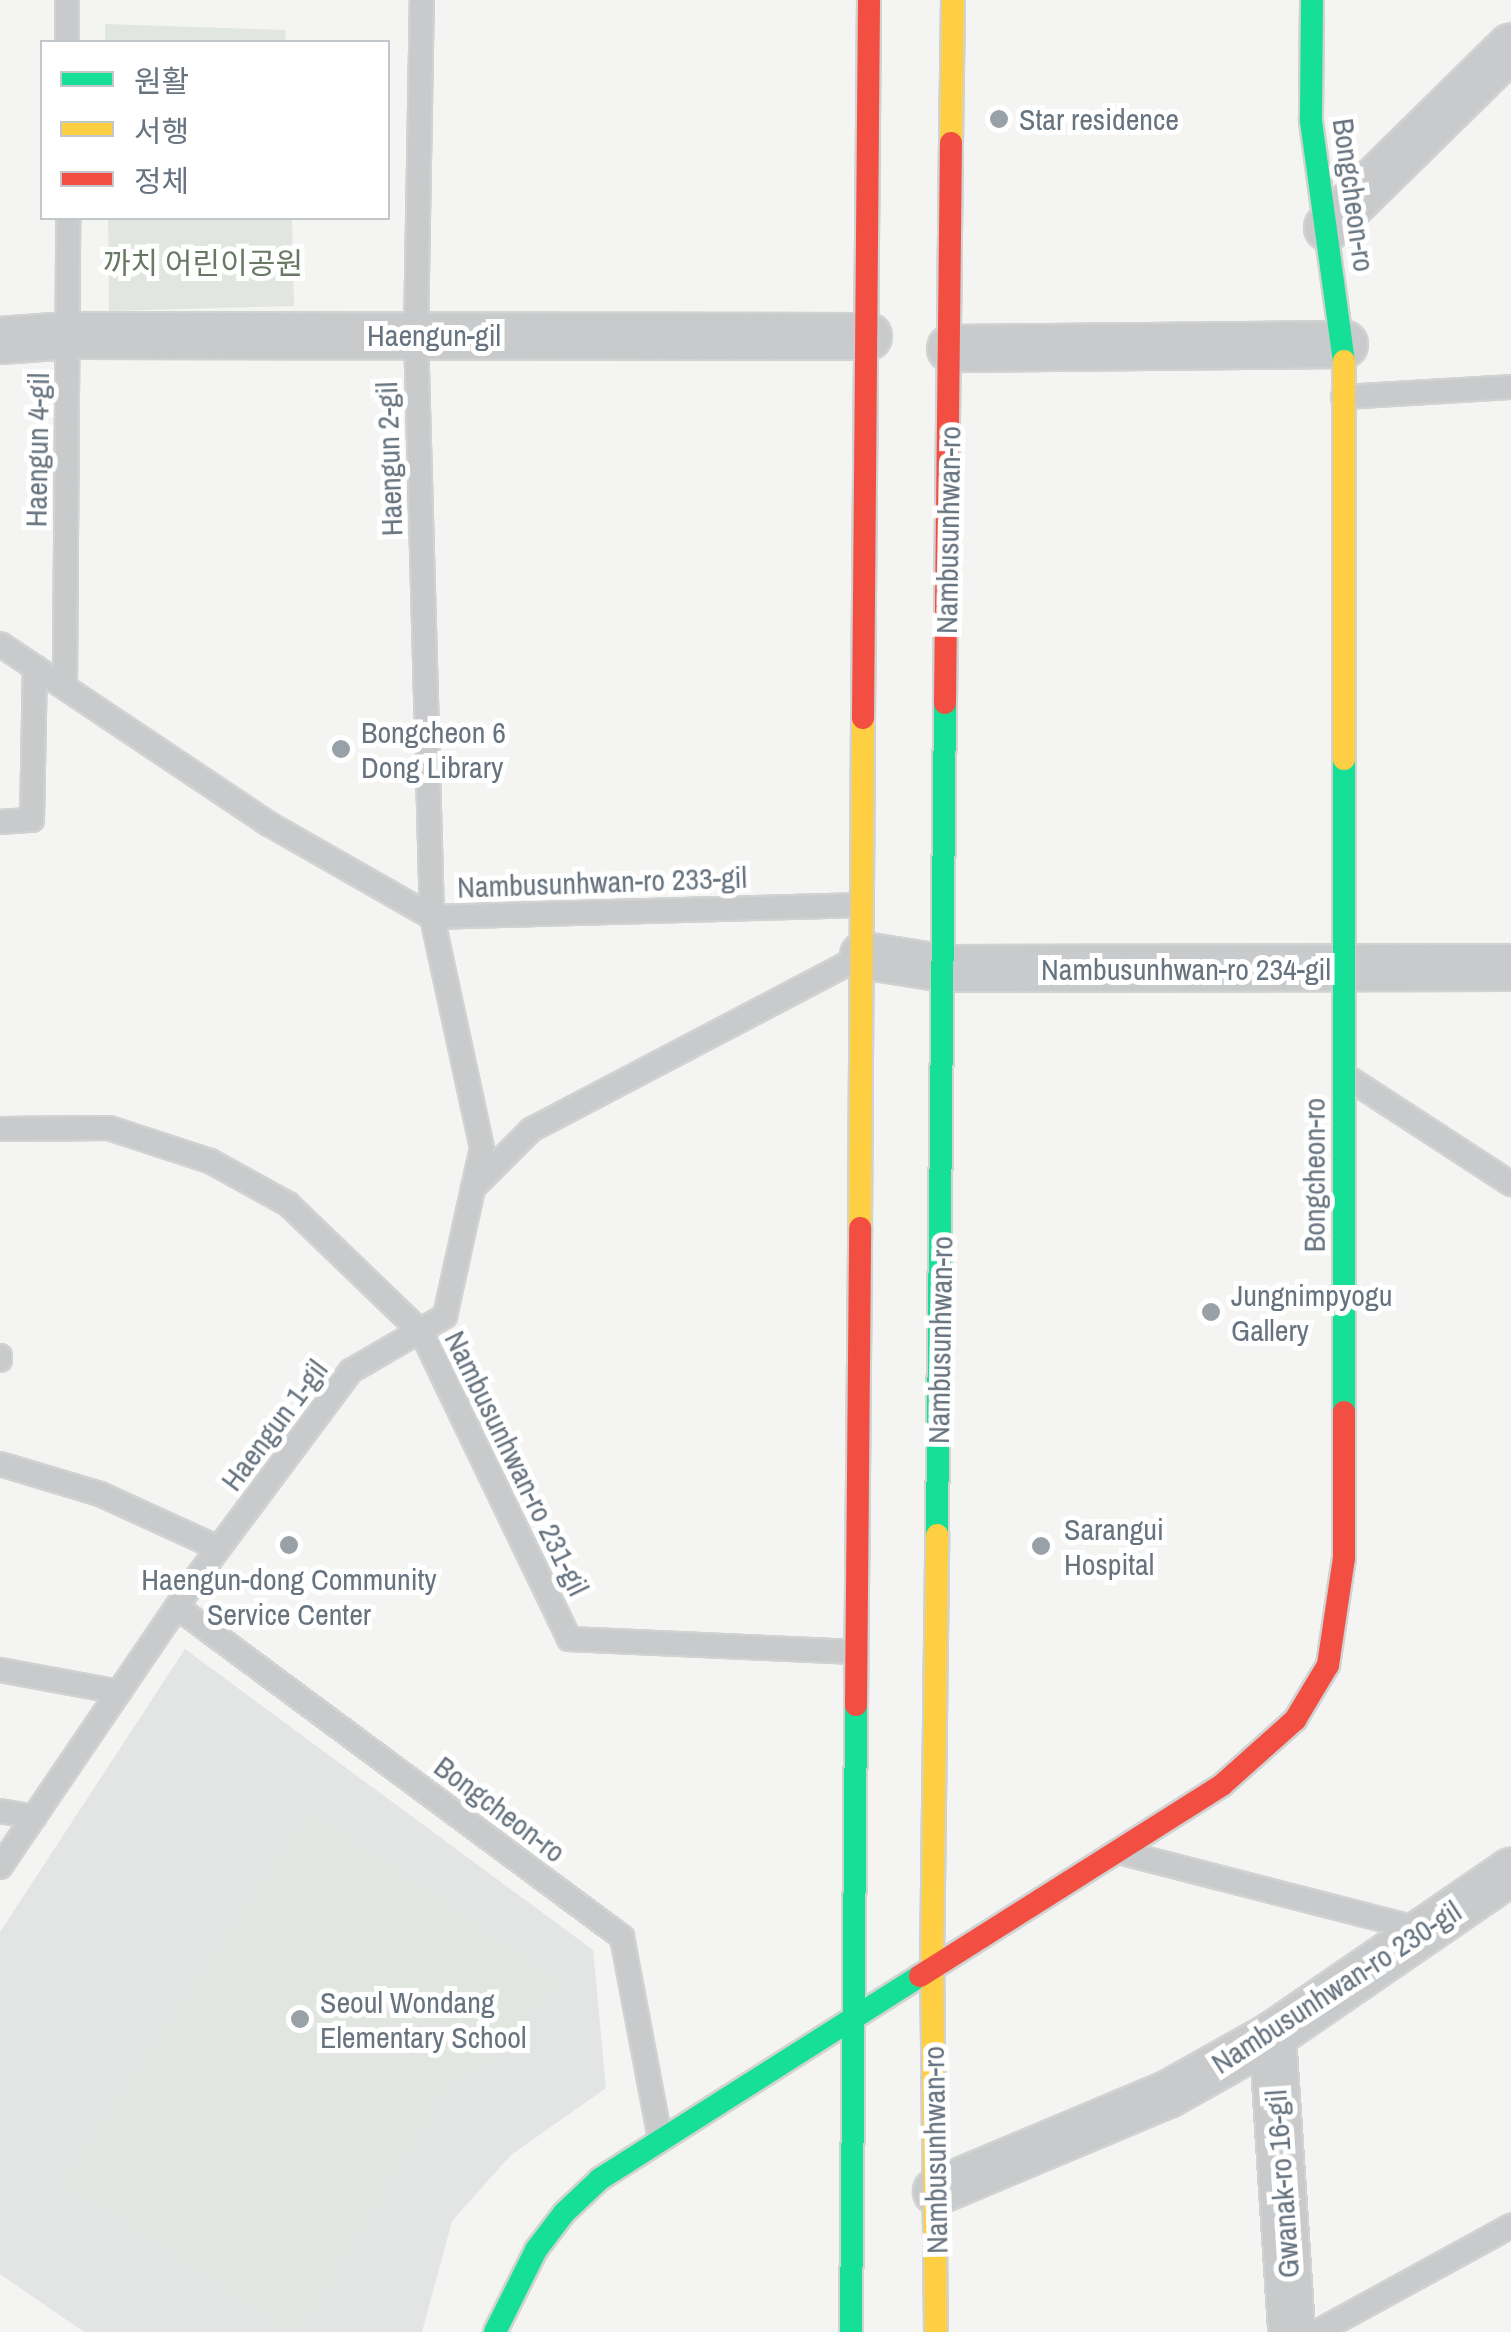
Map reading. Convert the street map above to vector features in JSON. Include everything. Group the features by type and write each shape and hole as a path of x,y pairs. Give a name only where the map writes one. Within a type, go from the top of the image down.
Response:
{"main road":[{"path":"852,2332 869,0"},
{"name":"Nambusunhwan-ro","path":"936,2332 932,1968 953,0"},
{"name":"Bongcheon-ro","path":"495,2332 511,2293 564,2213 600,2179 1222,1785 1262,1753 1309,1702 1328,1664 1344,1558 1344,344 1311,120 1312,0"},
{"path":"856,1685 863,1708 884,1723"},
{"path":"908,1724 928,1710 936,1686"}],"street":[{"path":"1327,227 1511,46"},
{"name":"Haengun-gil","path":"0,340 68,335 868,336"},
{"path":"950,348 1344,344"},
{"name":"Nambusunhwan-ro 234-gil","path":"862,955 944,968 1344,970 1511,966"},
{"name":"Nambusunhwan-ro 230-gil","path":"936,2191 1167,2094 1272,2036 1511,1871"},
{"name":"Gwanak-ro 16-gil","path":"1272,2036 1291,2332"}],"lane":[{"path":"67,0 67,40"},
{"name":"Haengun 2-gil","path":"422,0 416,335 432,917"},
{"name":"Haengun 4-gil","path":"65,684 68,220"},
{"path":"1344,397 1511,388"},
{"name":"Nambusunhwan-ro 233-gil","path":"0,644 270,824 432,917 864,904"},
{"path":"0,822 32,820 35,667"},
{"name":"Haengun 1-gil","path":"0,1867 218,1548 351,1372 445,1316 482,1148 432,917"},
{"path":"473,1188 532,1130 862,955"},
{"path":"1344,1076 1511,1184"},
{"name":"Nambusunhwan-ro 231-gil","path":"0,1130 109,1128 210,1161 288,1204 422,1333 568,1639 856,1652"},
{"path":"0,1464 100,1494 218,1548"},
{"name":"Bongcheon-ro","path":"178,1607 622,1936 660,2138"},
{"path":"0,1670 120,1692"},
{"path":"0,1811 34,1817"},
{"path":"1117,1851 1423,1930"},
{"path":"1317,2332 1511,2226"}],"shaded area":[{"name":"Seoul Wondang Elementary School","path":"185,1649 593,1950 606,2088 511,2155 452,2221 422,2332 84,2332 0,2274 0,1932"}],"green space":[{"path":"105,24 285,30 286,40 105,40"},
{"name":"까치 어린이공원","path":"108,220 292,220 294,306 109,311"},
{"path":"312,1812 559,1983 501,2051 447,2086 299,2332 293,2332 65,2183"}],"traffic: fast":[{"path":"1312,0 1311,121 1344,361"},
{"path":"937,1535 945,703"},
{"path":"1344,759 1344,1412"},
{"path":"851,2332 856,1705"},
{"path":"495,2332 536,2250 564,2213 600,2179 920,1976"}],"traffic: slow":[{"path":"951,143 953,0"},
{"path":"1344,361 1344,759"},
{"path":"860,1228 863,718"},
{"path":"936,2332 932,1967 937,1535"}],"traffic: jam":[{"path":"863,718 869,0"},
{"path":"945,703 951,143"},
{"path":"856,1705 860,1228"},
{"path":"920,1976 1222,1785 1295,1720 1328,1665 1344,1558 1344,1412"}],"place":[{"name":"Star residence","path":"999,119"},
{"name":"Bongcheon 6 Dong Library","path":"341,749"},
{"name":"Jungnimpyogu Gallery","path":"1211,1312"},
{"name":"Haengun-dong Community Service Center","path":"289,1545"},
{"name":"Sarangui Hospital","path":"1041,1546"},
{"name":"Seoul Wondang Elementary School","path":"300,2019"}]}
